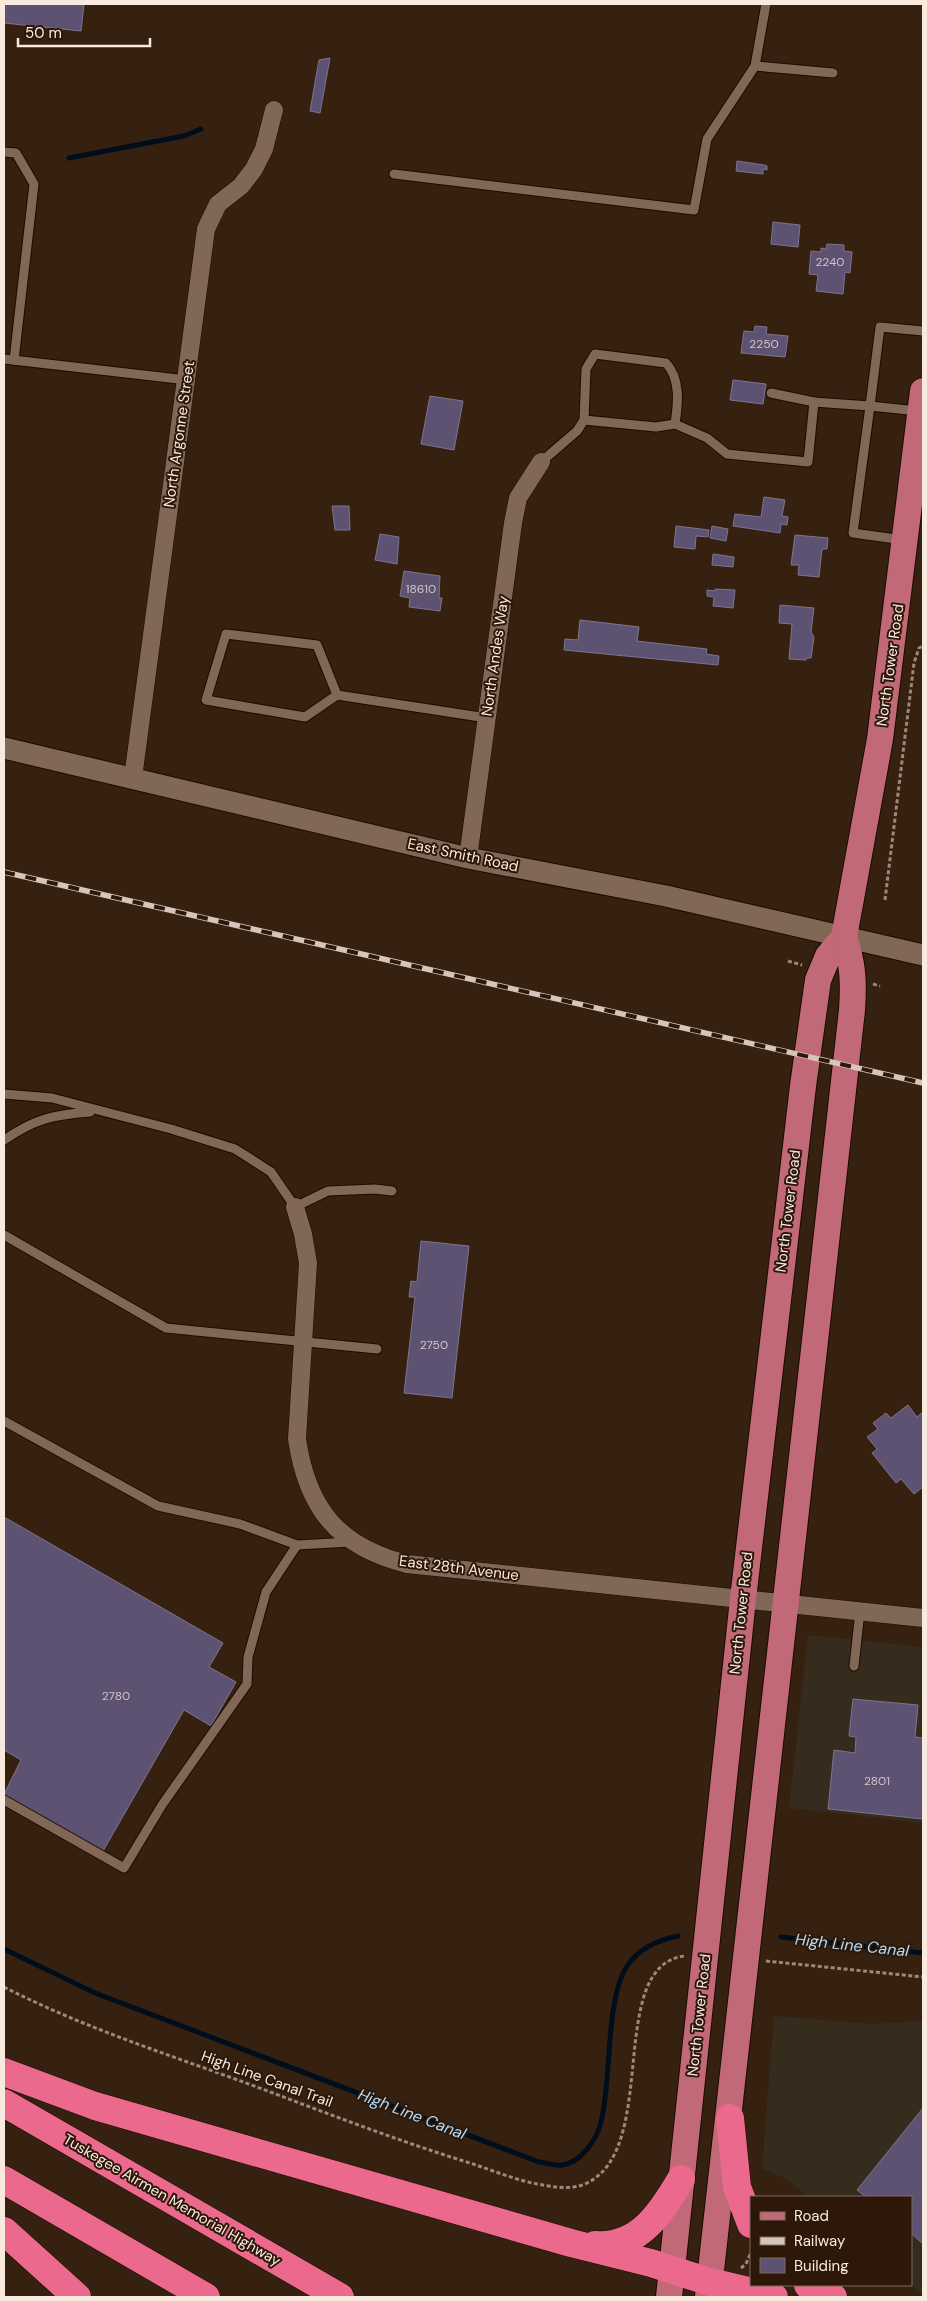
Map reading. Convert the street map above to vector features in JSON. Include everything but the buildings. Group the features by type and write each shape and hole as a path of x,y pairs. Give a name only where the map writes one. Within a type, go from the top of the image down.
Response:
{"highway":[{"path":"4,2072 95,2106 672,2270 709,2290 774,2297"},
{"name":"Tuskegee Airmen Memorial Highway","path":"4,2102 340,2297"},
{"path":"730,2118 737,2187 750,2221"},
{"path":"571,2242 603,2245 623,2242 638,2234 657,2217 681,2179"},
{"path":"4,2180 206,2297"},
{"path":"4,2231 77,2297"},
{"path":"810,2286 833,2297"}],"main road":[{"name":"North Tower Road","path":"709,2290 730,2118 784,1604 852,1010 854,979 851,959 844,937 880,740 922,401"},
{"name":"North Tower Road","path":"669,2297 743,1599 814,1004 821,970 828,956 844,937"}],"street":[{"name":"North Argonne Street","path":"133,778 206,229 218,204 242,186 254,169 264,148 274,110"},
{"name":"North Andes Way","path":"468,858 518,498 541,462"},
{"name":"East Smith Road","path":"4,748 468,858 666,896 923,955"},
{"name":"East 28th Avenue","path":"295,1206 303,1234 308,1264 297,1439 305,1479 322,1512 333,1526 351,1542 387,1559 407,1564 923,1618"}],"lane":[{"path":"394,174 694,210 707,138 755,66 766,4"},
{"path":"755,66 834,73"},
{"path":"4,152 16,153 34,184 14,360"},
{"path":"906,541 853,533 880,327 923,331"},
{"path":"541,462 576,432 584,420 586,369 595,354 666,363 674,372 678,402 675,424"},
{"path":"4,359 186,380"},
{"path":"771,393 814,402 870,406 922,401"},
{"path":"584,420 649,427 675,424 707,438 726,454 808,462 814,402"},
{"path":"337,695 317,646 226,634 206,700 305,717 337,695 487,718"},
{"path":"4,1094 52,1098 95,1111 171,1129 235,1149 271,1172 295,1206 328,1190 375,1189 392,1191"},
{"path":"4,1140 28,1124 55,1115 95,1111"},
{"path":"4,1235 166,1328 377,1349"},
{"path":"4,1421 158,1506 240,1524 297,1545 351,1542"},
{"path":"4,1800 124,1868 162,1805 247,1684 248,1657 266,1592 297,1545"},
{"path":"854,1666 860,1611"}],"path":[{"path":"885,900 914,663 919,648 923,646"},
{"name":"High Line Canal Trail","path":"4,1988 90,2026 420,2148 536,2184 576,2188 590,2182 602,2173 612,2160 620,2142 626,2118 643,1998 650,1981 659,1967 669,1959 689,1955"},
{"path":"770,1962 923,1977"},
{"path":"739,2276 741,2266 746,2264 750,2254"}],"shaded area":[{"path":"808,1635 923,1647 923,1823 789,1808"},
{"path":"774,2016 870,2024 923,2021 923,2295 912,2285 912,2196 807,2196 787,2179 762,2169"}],"waterway":[{"path":"69,158 184,136 201,129"},
{"name":"High Line Canal","path":"4,1949 95,1993 539,2162 559,2165 576,2160 582,2155 592,2143 599,2129 607,2085 615,1999 627,1966 637,1954 649,1946 678,1936"},
{"name":"High Line Canal","path":"781,1937 923,1953"}],"railway":[{"path":"4,872 923,1083"}]}
